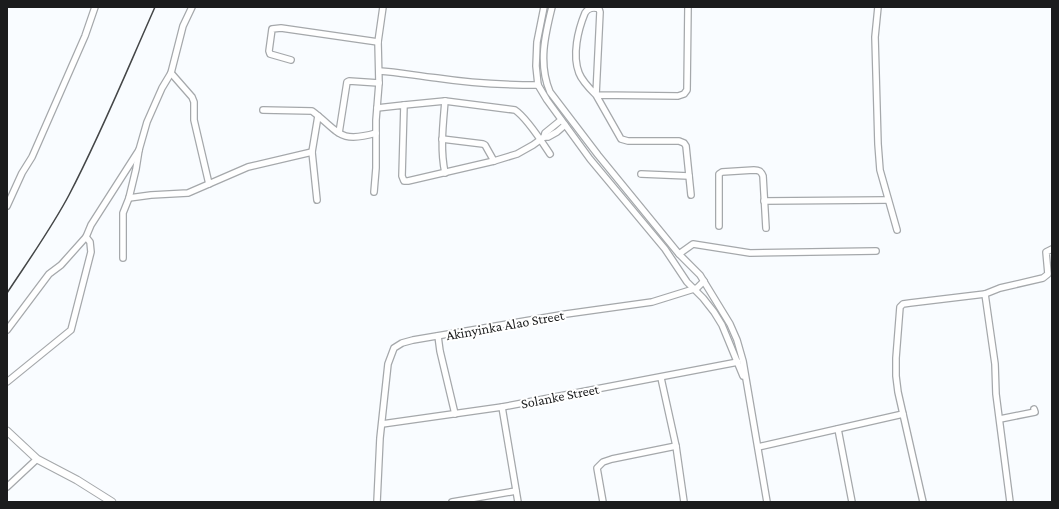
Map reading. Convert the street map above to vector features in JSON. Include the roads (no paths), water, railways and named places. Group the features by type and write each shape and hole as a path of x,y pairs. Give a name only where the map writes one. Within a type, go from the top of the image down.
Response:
{"street":[{"path":"7,206 22,173 32,157 85,36 96,7"},
{"path":"123,258 124,213 136,170 139,150 147,122 162,88 171,73 183,26 192,7"},
{"path":"374,192 379,83 378,42 383,7"},
{"path":"544,7 537,42 536,66 538,85 561,120 590,159 665,248 693,289 704,298 714,312 722,325 747,386"},
{"path":"552,7 544,44 543,66 546,84 550,92 598,155 679,254 696,270 726,318 736,340 743,361 767,502"},
{"path":"596,95 678,96 684,94 687,90 688,7"},
{"path":"878,7 875,36 880,170 897,230"},
{"path":"596,95 600,12 597,8 590,8 587,10 583,19 576,46 578,72 581,78 596,95 621,139 628,141 679,141 684,143 686,146 691,195"},
{"path":"291,60 270,54 272,29 281,28 378,42"},
{"path":"379,71 400,72 473,82 538,85"},
{"path":"171,73 192,97 194,102 194,120 209,184"},
{"path":"339,133 347,82 379,83"},
{"path":"377,108 445,101 515,110 520,113 542,138 550,154"},
{"path":"445,101 442,139 442,157 445,173"},
{"path":"404,105 402,176 404,180 408,181 494,161 517,154 533,145 561,120"},
{"path":"263,110 312,111 328,126 349,138 356,138 376,133"},
{"path":"316,200 312,152 318,116"},
{"path":"542,138 548,137 565,125"},
{"path":"442,139 485,145 494,161"},
{"path":"7,330 49,274 61,265 86,237 91,224 139,150"},
{"path":"129,198 188,193 248,167 312,152"},
{"path":"720,226 719,174 722,172 759,170 763,176 766,228"},
{"path":"641,174 690,176"},
{"path":"764,201 888,200"},
{"path":"7,382 71,330 91,252 90,242 86,237"},
{"path":"679,254 693,244 750,253 876,251"},
{"path":"923,502 898,392 896,376 900,307 903,304 985,294 1000,288 1046,277 1048,274 1046,252 1052,249"},
{"path":"685,278 689,273 696,270"},
{"path":"693,289 700,287 704,281"},
{"name":"Akinyinka Alao Street","path":"382,424 388,364 394,348 402,343 566,314 634,306 668,298 693,289"},
{"path":"985,294 995,364 1010,502"},
{"path":"438,336 440,351 455,414"},
{"name":"Solanke Street","path":"382,424 502,407 586,390 661,378 738,362"},
{"path":"661,378 676,446 680,483 684,502"},
{"path":"502,407 518,502"},
{"path":"1000,419 1034,412 1034,409"},
{"path":"758,447 903,414"},
{"path":"377,502 382,424"},
{"path":"838,429 852,502"},
{"path":"7,431 37,459 77,480 112,502"},
{"path":"603,502 597,468 603,462 676,446"},
{"path":"7,487 37,459"},
{"path":"452,502 516,491"}],"railway":[{"path":"7,293 47,233 81,172 155,7"}]}
